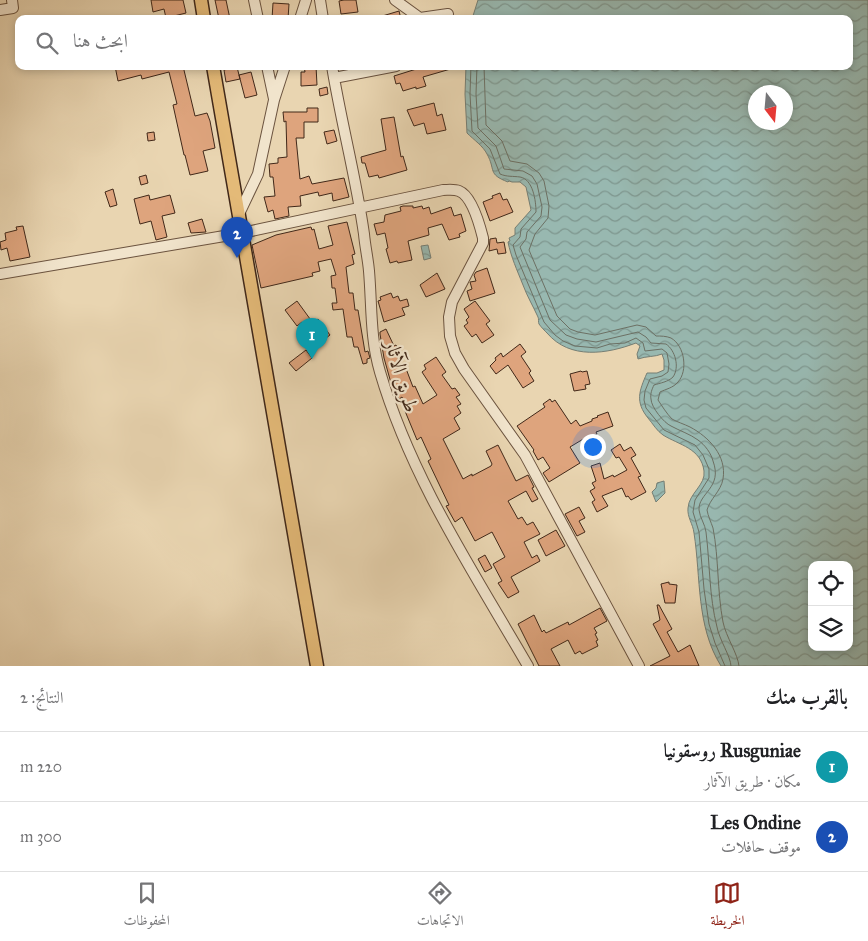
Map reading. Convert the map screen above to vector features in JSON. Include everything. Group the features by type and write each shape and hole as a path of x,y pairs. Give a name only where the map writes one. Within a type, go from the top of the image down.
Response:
{"main road":[{"path":"201,0 203,15"},
{"path":"213,70 317,666"}],"street":[{"path":"0,10 14,8 12,0"},
{"path":"254,0 257,15"},
{"path":"301,15 306,0"},
{"path":"320,0 322,15"},
{"path":"396,0 416,15"},
{"path":"441,15 448,14"},
{"path":"268,70 274,100"},
{"path":"239,214 258,174 282,70"},
{"name":"طريق الآثار","path":"333,70 360,207 369,271 371,331 380,371 394,415 408,452 433,502 528,666"},
{"path":"334,78 375,70"},
{"path":"0,274 242,233 360,207 452,190 460,191 471,204 483,243 452,302 449,318 450,336 455,353 464,369 525,455 639,666"}],"water":[{"path":"478,0 868,0 868,666 721,666 707,635 703,618 694,533 688,511 691,498 704,476 702,463 694,452 659,432 641,407 640,391 647,373 657,373 664,370 662,354 638,359 637,354 640,346 636,343 601,352 578,351 556,342 546,332 540,325 526,293 514,264 508,242 510,241 509,238 515,235 515,228 531,210 526,187 520,182 508,182 494,174 490,159 485,151 467,133 466,70 853,70 853,15 473,15"},
{"path":"428,245 431,258 424,260 421,246"},
{"path":"664,481 665,493 656,502 652,492 656,488 657,483"}],"building":[{"path":"151,0 183,0 186,13 165,15 164,9 153,12"},
{"path":"215,0 226,0 229,15 218,15"},
{"path":"356,0 358,12 341,14 339,1"},
{"path":"273,3 289,4 288,15 272,15"},
{"path":"399,11 400,15 386,15"},
{"path":"116,70 184,70 195,116 207,113 210,121 215,148 203,151 208,171 190,175 173,105 177,104 169,72 142,79 141,75 118,81"},
{"path":"224,70 238,70 240,79 226,82"},
{"path":"305,70 316,70 317,85 301,86 301,72 305,72"},
{"path":"413,70 447,70 423,77 426,86 403,91 400,83 396,84 394,76"},
{"path":"251,72 257,95 245,98 239,75"},
{"path":"327,87 328,94 320,96 319,89"},
{"path":"434,103 437,116 442,114 446,130 427,134 424,123 414,126 407,110"},
{"path":"307,108 318,108 318,122 304,122 304,138 296,138 300,179 309,176 312,184 344,178 349,197 333,201 332,193 319,196 318,192 300,196 301,206 288,207 289,216 275,219 273,210 268,212 264,197 275,196 273,177 270,177 269,164 278,163 278,158 287,157 286,121 284,122 283,112 307,112"},
{"path":"394,117 401,157 403,156 407,170 379,178 378,175 369,177 361,157 386,150 381,119"},
{"path":"334,130 337,141 327,144 324,132"},
{"path":"154,132 155,140 148,141 147,133"},
{"path":"146,175 148,183 141,185 139,177"},
{"path":"113,189 117,205 110,207 105,192"},
{"path":"500,193 503,200 507,199 513,212 490,221 483,202"},
{"path":"149,195 150,200 170,195 175,213 162,216 167,237 156,240 151,221 140,224 134,199"},
{"path":"413,206 413,208 422,206 423,209 429,207 431,214 451,207 454,216 461,214 466,231 459,234 460,237 449,240 442,224 428,228 429,235 408,241 412,260 390,263 386,249 388,248 385,233 377,235 374,224 384,222 385,215 401,211 400,207"},
{"path":"202,219 206,232 191,233 188,223"},
{"path":"347,222 355,254 352,255 354,264 346,267 349,293 353,293 355,310 358,310 365,352 368,351 370,358 367,359 367,363 363,364 358,347 354,347 352,337 347,337 343,309 333,310 332,303 337,303 335,288 332,288 331,276 336,275 331,259 318,262 320,271 312,273 313,276 261,288 252,245 276,235 311,227 312,230 314,229 319,249 333,245 328,226"},
{"path":"23,226 30,257 10,261 7,248 1,250 0,242 6,240 5,233 17,230 16,227"},
{"path":"496,238 497,243 504,242 506,253 498,254 497,249 489,251 490,239"},
{"path":"487,268 495,293 470,301 467,291 472,289 470,282 476,281 474,275 476,272"},
{"path":"437,273 445,289 426,297 420,285"},
{"path":"391,293 393,298 398,296 400,301 407,299 409,306 402,308 405,315 384,322 378,301 381,300 380,297"},
{"path":"297,301 313,323 318,319 330,335 318,344 302,322 297,326 285,310"},
{"path":"475,301 490,321 486,324 494,335 482,343 476,334 472,337 464,326 468,323 466,320 469,317 464,309"},
{"path":"386,329 399,352 396,353 402,367 405,366 413,387 415,386 423,404 437,395 422,372 426,369 424,365 436,357 446,372 442,375 452,389 455,388 460,395 456,397 461,404 457,406 461,413 454,418 460,429 443,439 463,479 491,466 492,464 486,451 498,445 516,481 528,475 534,487 532,488 538,499 532,502 526,491 508,501 518,519 522,517 527,525 533,522 540,534 524,542 532,558 537,555 540,561 511,577 519,592 508,598 498,583 502,581 493,564 505,557 492,532 475,541 462,517 455,522 446,506 449,505 428,461 431,459 421,437 417,440 405,411 408,410 402,397 399,399 391,383 380,334 380,332"},
{"path":"520,344 526,352 521,356 531,371 529,373 534,381 523,388 508,365 496,374 490,366 501,353 503,357"},
{"path":"306,350 312,358 296,371 289,363"},
{"path":"587,371 590,384 585,385 586,389 574,391 570,374"},
{"path":"550,399 552,402 555,400 571,424 576,420 580,426 608,412 613,426 596,432 597,434 585,438 570,447 580,463 549,482 543,473 550,468 543,457 538,460 534,450 517,426 545,407 543,404"},
{"path":"620,444 624,451 631,447 636,455 631,458 641,476 638,477 646,492 631,500 628,496 626,497 622,488 602,496 608,506 597,512 592,502 595,500 590,491 595,488 592,483 596,481 591,466 600,463 604,479 613,475 614,477 627,470 619,457 616,458 611,450"},
{"path":"579,507 585,518 579,521 585,532 577,536 565,514"},
{"path":"556,530 565,546 546,556 538,540"},
{"path":"485,555 492,568 485,572 478,559"},
{"path":"669,582 669,584 677,585 675,603 665,603 661,584"},
{"path":"657,605 659,605 672,629 667,632 678,652 690,645 699,666 650,666 670,656 653,624 660,620"},
{"path":"600,608 607,621 594,628 597,633 595,634 598,646 582,654 580,651 575,654 568,640 551,649 560,666 539,666 518,624 534,615 542,632 544,630 546,633 568,622 569,625"}],"place":[{"name":"Les Ondine","path":"237,258"},
{"name":"Rusguniae روسقونيا","path":"312,359"}]}
